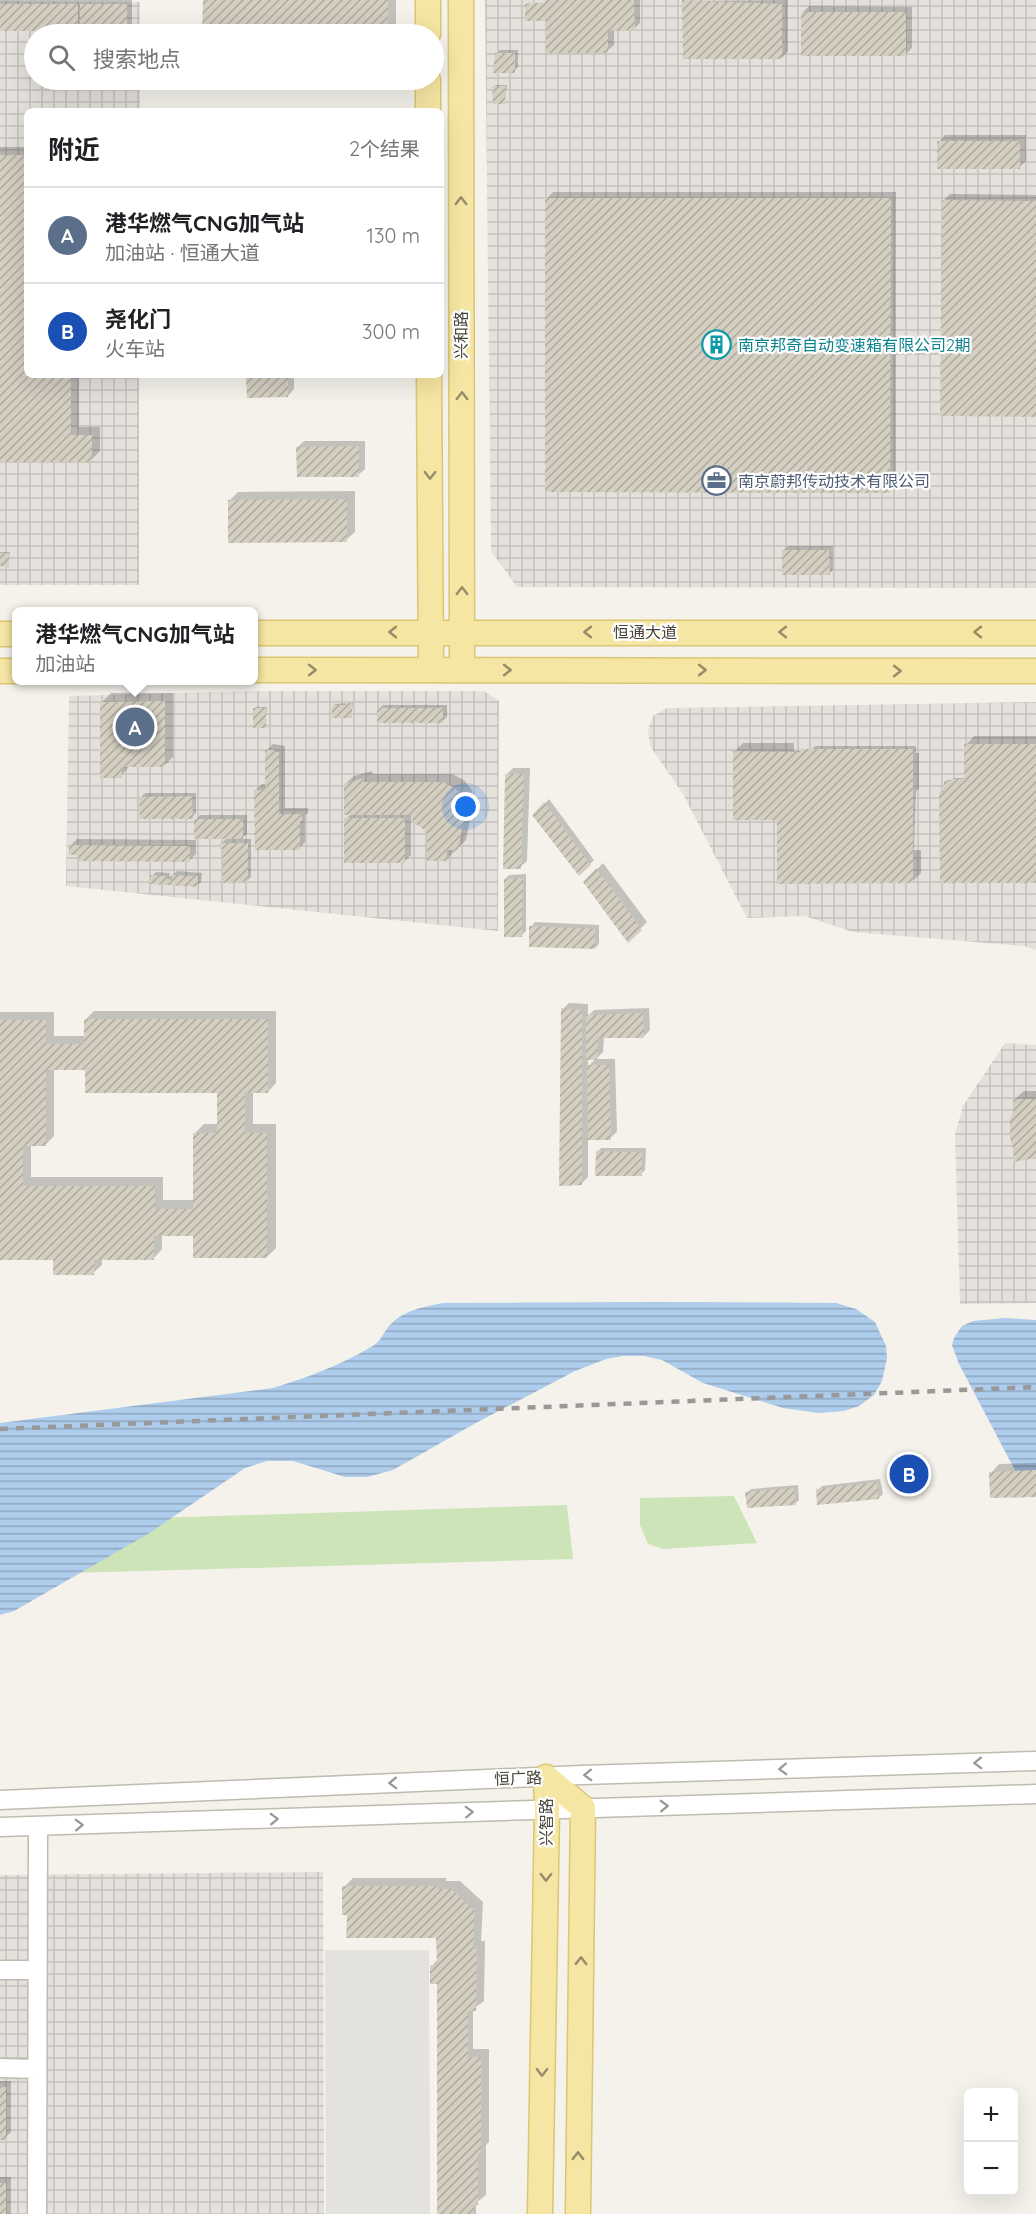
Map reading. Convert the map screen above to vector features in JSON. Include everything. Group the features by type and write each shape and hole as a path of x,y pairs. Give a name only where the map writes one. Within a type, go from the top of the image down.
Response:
{"main road":[{"path":"428,0 428,24"},
{"name":"兴和路","path":"461,0 462,670"},
{"path":"428,90 428,108"},
{"path":"429,378 431,670"},
{"name":"恒通大道","path":"258,633 1036,633"},
{"path":"258,670 1036,671"},
{"name":"兴智路","path":"546,1777 583,1808"},
{"name":"兴智路","path":"540,2214 546,1777"},
{"path":"578,2214 583,1808"}],"street":[{"name":"恒广路","path":"0,1800 546,1777 1036,1761"},
{"name":"恒广路","path":"0,1827 1036,1794"},
{"path":"37,2214 38,1826"},
{"path":"0,1970 38,1970"},
{"path":"0,2068 37,2069"}],"shaded area":[{"path":"485,0 1036,0 1036,588 517,587 491,551"},
{"path":"0,1 140,2 140,24 24,24 24,90 140,90 140,108 24,108 24,378 139,378 139,585 0,585"},
{"path":"251,691 484,691 499,701 498,931 66,886 69,696"},
{"path":"1036,702 1036,950 1024,946 853,932 805,916 747,918 683,794 650,746 648,730 653,716 667,708"},
{"path":"1005,1043 1036,1045 1036,1303 960,1304 955,1134 963,1106"},
{"path":"323,1872 324,2214 0,2214 0,1875"},
{"path":"325,1950 429,1950 430,2214 326,2214"}],"green space":[{"path":"734,1496 757,1543 663,1549 648,1544 640,1525 640,1498"},
{"path":"567,1505 573,1559 0,1575 0,1523"}],"water":[{"path":"443,1303 836,1303 856,1309 875,1322 886,1346 887,1358 882,1381 874,1395 859,1406 844,1411 818,1413 783,1408 703,1383 662,1360 644,1356 606,1359 575,1371 393,1470 367,1477 345,1477 293,1461 267,1461 245,1468 148,1534 14,1611 0,1615 0,1423 273,1388 348,1360 374,1345 389,1326 401,1316 414,1310"},
{"path":"1005,1318 1036,1320 1036,1496 1018,1476 959,1364 952,1345 962,1326 973,1321"}],"building":[{"path":"203,0 388,0 388,24 202,24"},
{"path":"546,0 634,0 635,30 608,31 608,53 546,53 546,21 525,21 525,4 546,2"},
{"path":"682,0 782,4 782,59 683,59"},
{"path":"0,4 78,4 78,24 24,24 24,31 0,31"},
{"path":"80,4 127,4 127,24 80,24"},
{"path":"801,12 906,12 906,56 801,56"},
{"path":"495,53 515,53 515,73 493,73"},
{"path":"492,86 506,86 505,104 493,104"},
{"path":"937,141 1020,141 1020,169 937,169"},
{"path":"0,155 24,155 24,378 71,378 71,435 92,435 92,462 0,462"},
{"name":"南京邦奇自动变速箱有限公司2期","path":"545,198 891,198 890,493 545,492"},
{"path":"942,200 1036,201 1036,417 940,416"},
{"path":"246,378 288,378 288,397 247,398"},
{"path":"359,446 359,477 297,477 296,447"},
{"path":"347,499 347,542 228,543 228,500"},
{"path":"782,550 829,550 830,575 782,575"},
{"path":"0,553 9,553 9,567 0,566"},
{"path":"165,701 165,767 122,767 122,778 100,778 100,702"},
{"path":"346,703 352,703 352,718 332,718 332,705 346,705"},
{"path":"253,708 266,708 266,728 253,728"},
{"path":"377,708 443,708 443,723 377,723"},
{"path":"964,744 1036,744 1036,883 940,883 939,792 944,792 944,781 964,779"},
{"path":"800,749 913,749 913,883 777,884 777,820 733,820 733,751 800,752"},
{"path":"265,750 279,752 279,814 302,814 300,850 255,850 254,790 265,790"},
{"path":"505,774 524,774 521,869 503,869"},
{"path":"364,778 364,782 443,782 456,789 465,802 458,850 447,850 447,861 427,861 427,832 413,822 411,815 344,815 344,784"},
{"path":"192,796 193,819 140,819 139,797"},
{"path":"544,802 591,865 579,876 532,815"},
{"path":"344,818 405,818 405,863 344,863"},
{"path":"194,819 243,819 243,839 194,839"},
{"path":"220,843 248,843 248,882 223,883 223,849 220,849"},
{"path":"69,845 190,846 190,862 79,861 79,855 69,855"},
{"path":"596,868 642,930 628,943 583,882"},
{"path":"150,875 166,876 166,879 172,880 172,875 198,876 198,887 150,884"},
{"path":"523,878 522,937 504,937 504,879"},
{"path":"529,926 595,929 595,949 529,947"},
{"path":"561,1008 582,1010 582,1185 559,1186"},
{"path":"643,1013 644,1038 598,1038 597,1060 586,1060 586,1015"},
{"path":"84,1019 268,1019 268,1093 245,1093 245,1133 267,1133 267,1258 193,1258 193,1236 154,1236 154,1260 94,1260 94,1275 53,1275 53,1260 0,1260 0,1020 46,1020 46,1044 84,1044","holes":["46,1070 85,1070 85,1093 217,1093 217,1133 193,1133 193,1209 155,1209 155,1186 23,1186 23,1146 46,1146"]},
{"path":"587,1065 609,1065 611,1140 588,1140"},
{"path":"1013,1099 1036,1099 1036,1158 1013,1162 1010,1120 1014,1108"},
{"path":"596,1151 642,1152 642,1176 595,1176"},
{"path":"1036,1470 1036,1497 990,1498 989,1472"},
{"path":"877,1482 879,1499 817,1505 816,1489"},
{"path":"794,1488 796,1505 747,1508 745,1492"},
{"path":"342,1886 438,1886 438,1889 451,1889 475,1911 473,1949 477,1949 476,2011 468,2011 468,2058 481,2057 481,2153 478,2153 478,2205 473,2205 473,2214 437,2214 437,1984 430,1984 430,1965 437,1965 436,1938 346,1938 347,1915 342,1915"},
{"path":"0,2087 6,2087 6,2140 0,2140"},
{"path":"0,2183 6,2183 6,2214 0,2214"}],"railway":[{"path":"0,1429 1036,1387"}],"place":[{"name":"南京邦奇自动变速箱有限公司2期","path":"717,345"},
{"name":"南京蔚邦传动技术有限公司","path":"717,481"},
{"name":"港华燃气CNG加气站","path":"135,727"},
{"name":"尧化门","path":"909,1474"}]}
